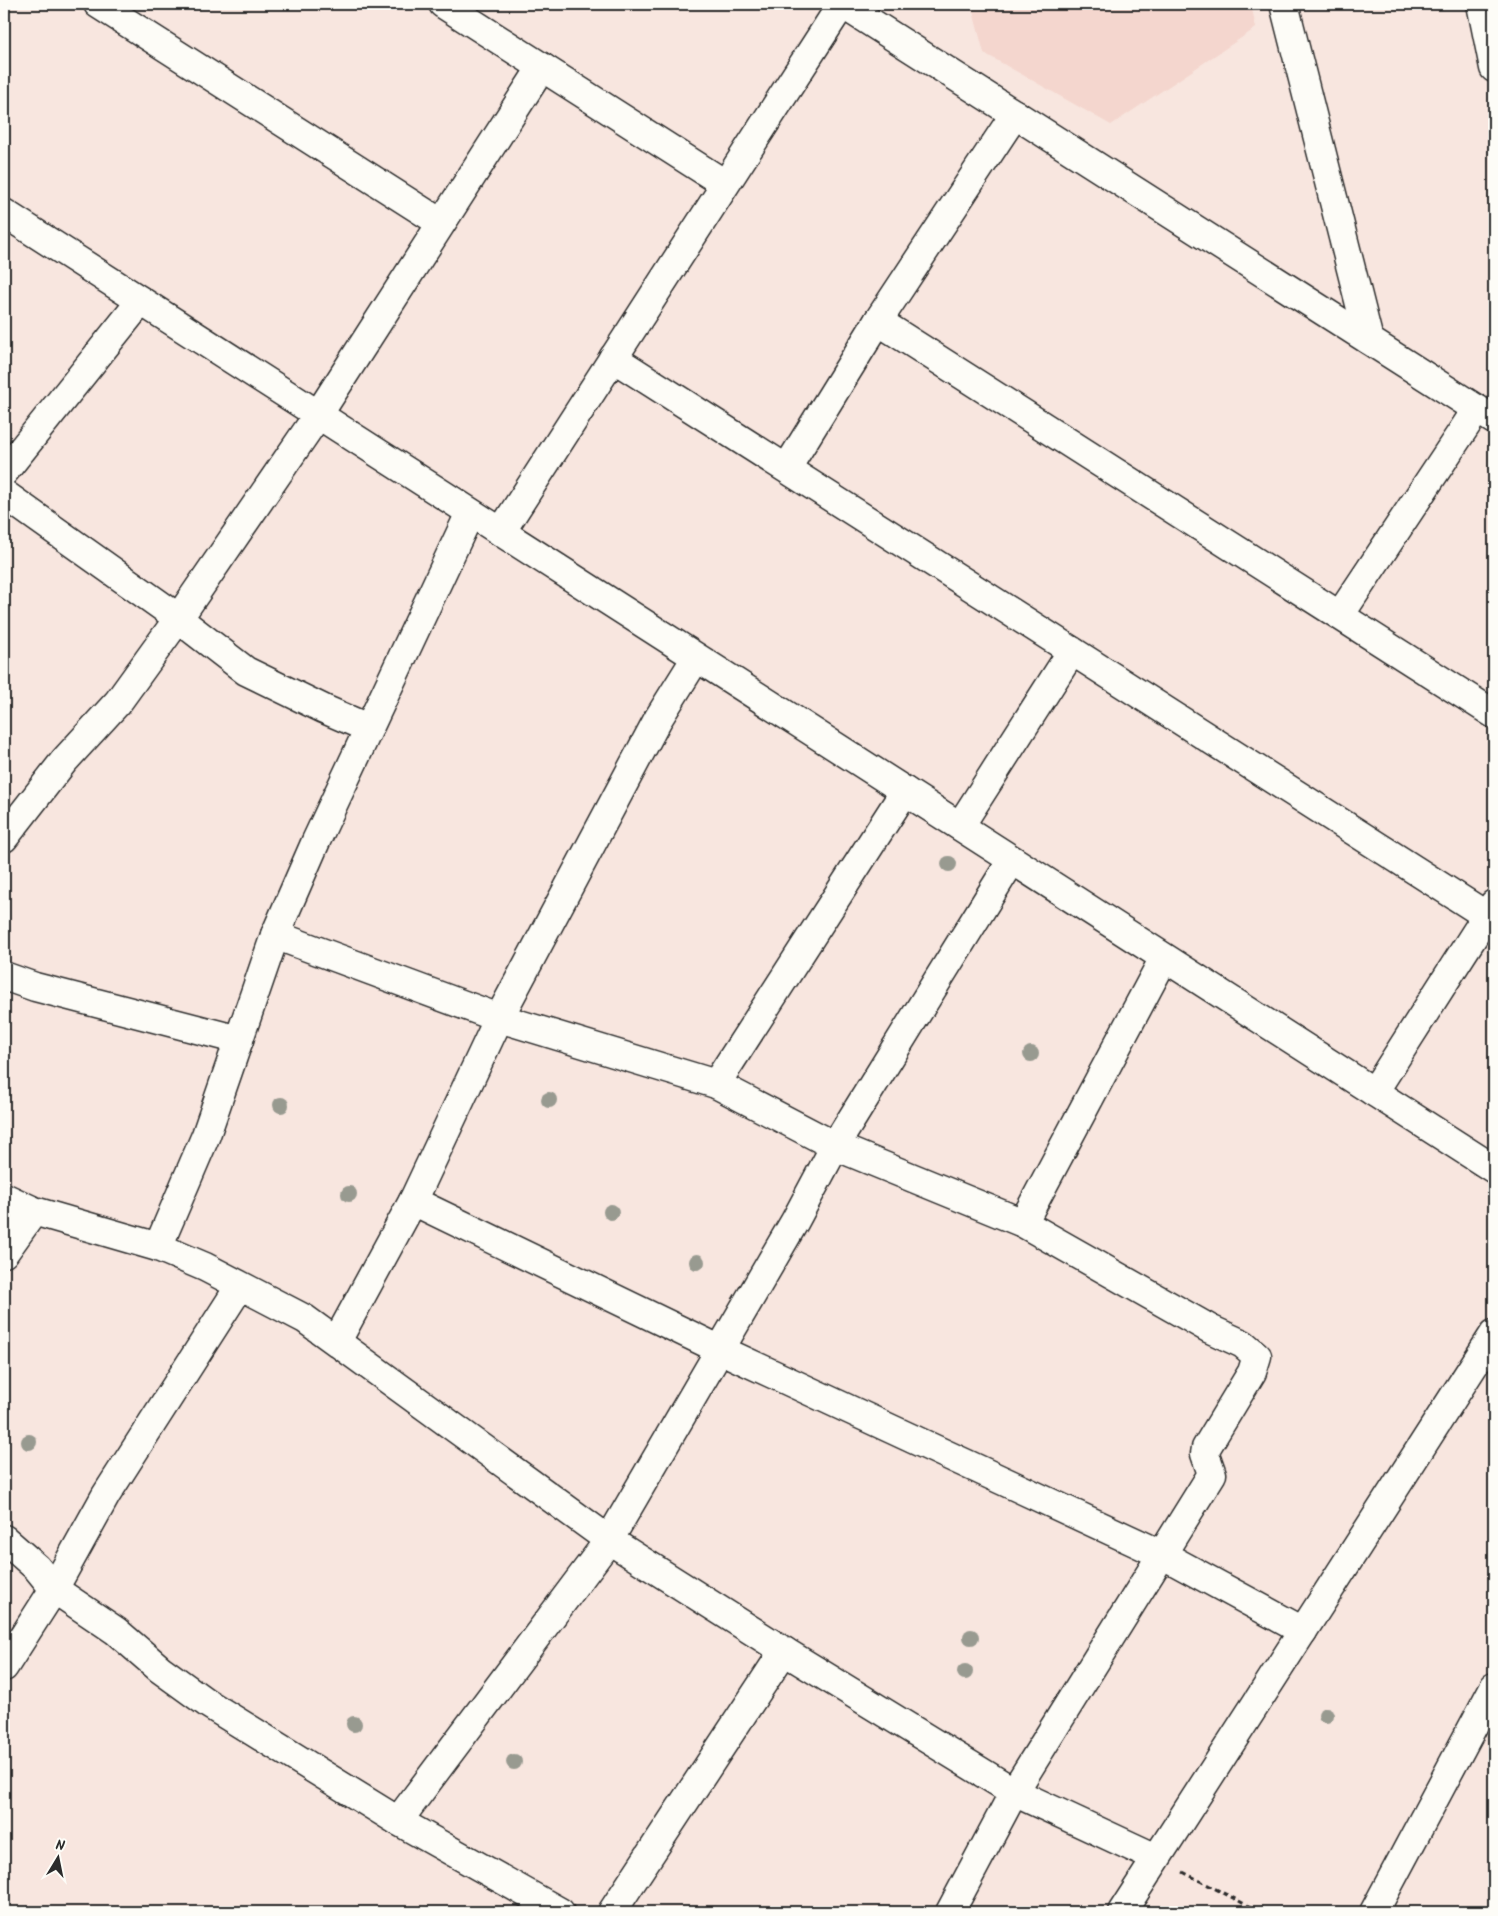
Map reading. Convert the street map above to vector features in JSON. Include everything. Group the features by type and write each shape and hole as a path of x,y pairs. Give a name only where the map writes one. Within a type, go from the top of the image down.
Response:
{"street":[{"path":"98,4 441,223"},
{"path":"442,4 725,184"},
{"path":"501,532 842,4 1486,415 1340,615"},
{"path":"1284,4 1369,340"},
{"path":"1481,4 1494,68"},
{"path":"4,838 64,761 118,702 178,619 318,415 542,67"},
{"path":"787,468 878,321 1015,114"},
{"path":"4,213 1494,1169"},
{"path":"4,472 141,301"},
{"path":"878,321 1494,714"},
{"path":"613,358 1072,651 1491,910 1374,1092"},
{"path":"4,494 178,619 246,671 324,710 368,728"},
{"path":"158,1247 206,1135 275,935 368,728 470,512"},
{"path":"960,826 1072,651"},
{"path":"337,1341 413,1201 499,1018 658,719 696,658"},
{"path":"716,1084 905,791"},
{"path":"398,1821 609,1540 721,1350 835,1146 1012,860"},
{"path":"275,935 499,1018 716,1084 835,1146 1023,1223 1210,1329 1243,1344 1257,1356 1252,1372 1206,1448 1205,1454 1212,1474 1014,1792 950,1912"},
{"path":"1023,1223 1164,958"},
{"path":"4,976 35,987 239,1040"},
{"path":"4,1197 34,1211 158,1247 205,1267 305,1319 609,1540 784,1651 1014,1792 1156,1858"},
{"path":"413,1201 721,1350 1163,1555 1302,1631"},
{"path":"4,1254 34,1211"},
{"path":"4,1667 54,1589 106,1495 240,1286"},
{"path":"1122,1912 1494,1334"},
{"path":"4,1539 37,1568 54,1589 116,1631 160,1669 207,1703 398,1821 560,1912"},
{"path":"620,1910 784,1651"},
{"path":"1374,1912 1494,1687"}],"path":[{"path":"1156,1858 1260,1912"}],"shaded area":[{"path":"971,4 1251,4 1256,28 1111,125 984,53"}]}
